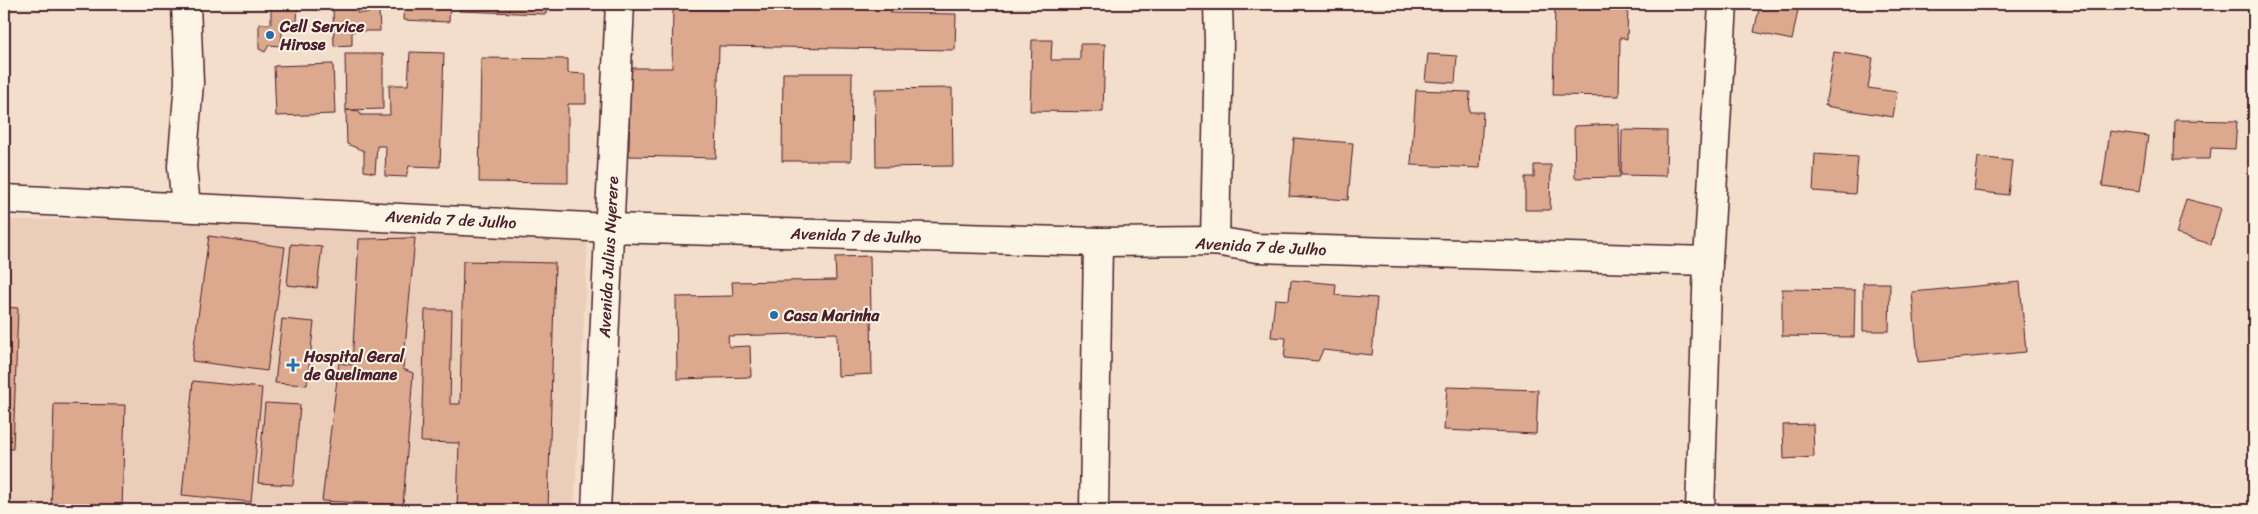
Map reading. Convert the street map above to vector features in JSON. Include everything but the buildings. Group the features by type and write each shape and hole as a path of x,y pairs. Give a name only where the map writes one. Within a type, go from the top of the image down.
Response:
{"street":[{"path":"186,4 189,83 182,166 186,206"},
{"name":"Avenida Julius Nyerere","path":"596,510 620,4"},
{"path":"1215,241 1220,41 1218,4"},
{"path":"1700,510 1708,262 1723,4"},
{"name":"Avenida 7 de Julho","path":"4,199 186,206 610,228 1098,242 1215,241 1257,248 1708,262"},
{"path":"1094,510 1098,242"}],"shaded area":[{"name":"Hospital Geral de Quelimane","path":"589,217 574,510 4,510 4,220"}],"place":[{"name":"Cell Service Hirose","path":"270,35"},
{"name":"Casa Marinha","path":"774,315"},
{"name":"Hospital Geral de Quelimane","path":"293,365"}]}
